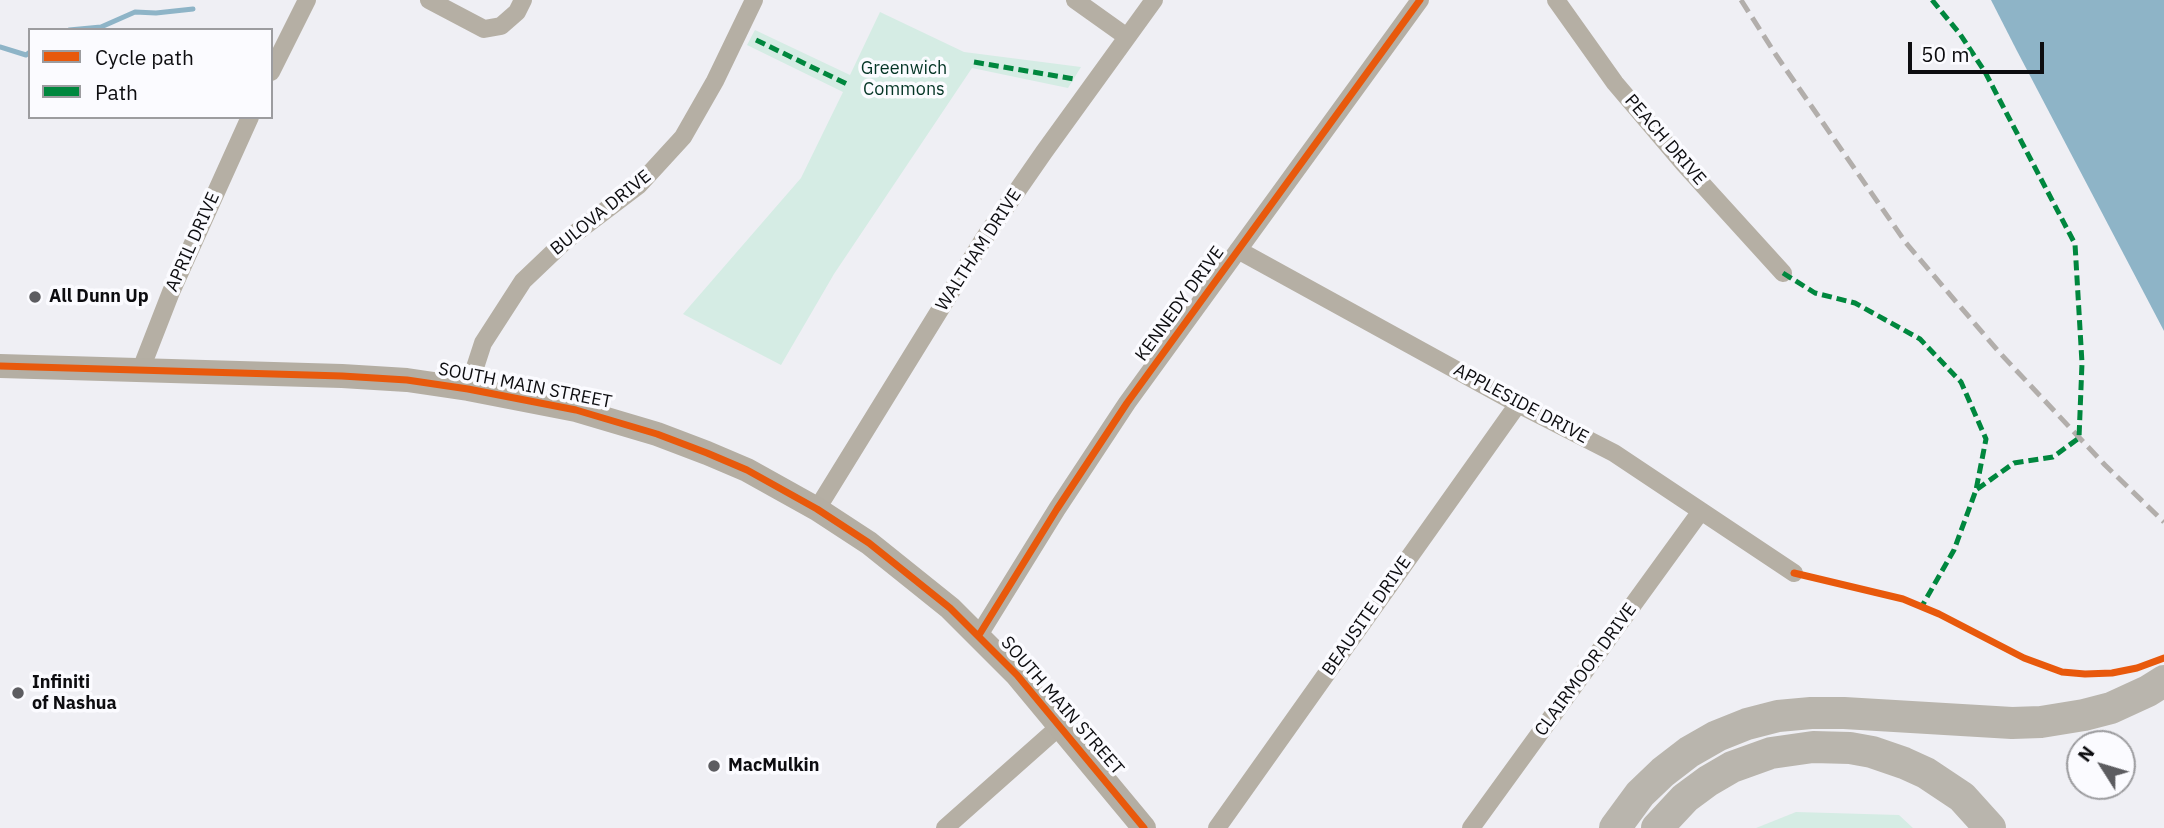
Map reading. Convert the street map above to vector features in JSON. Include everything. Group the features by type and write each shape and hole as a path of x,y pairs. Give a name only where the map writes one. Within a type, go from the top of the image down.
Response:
{"highway":[{"path":"1615,828 1629,807 1663,772 1689,752 1746,724 1779,716 1833,713 2041,722 2111,708 2164,681"},
{"path":"1657,828 1685,798 1732,767 1771,753 1813,747 1861,750 1927,773 1962,797 1990,828"}],"street":[{"path":"273,68 307,0"},
{"path":"429,0 484,29 501,26 517,12 523,0"},
{"name":"BULOVA DRIVE","path":"468,389 483,343 523,281 565,241 639,185 682,138 715,82 754,0"},
{"path":"1075,0 1127,37"},
{"name":"WALTHAM DRIVE","path":"817,509 983,240 1154,0"},
{"name":"KENNEDY DRIVE","path":"979,635 1127,403 1420,0"},
{"name":"PEACH DRIVE","path":"1556,0 1615,83 1783,273"},
{"name":"APRIL DRIVE","path":"141,369 171,292 249,119"},
{"name":"APPLESIDE DRIVE","path":"1238,250 1518,404 1614,453 1794,573"},
{"name":"SOUTH MAIN STREET","path":"0,366 407,380 576,410 657,434 747,470 817,509 891,560 941,600 979,635 1060,726 1144,828"},
{"name":"BEAUSITE DRIVE","path":"1217,828 1518,404"},
{"name":"CLAIRMOOR DRIVE","path":"1471,828 1702,511"},
{"path":"944,828 1060,726"}],"green space":[{"name":"Greenwich Commons","path":"880,12 964,52 1081,67 1068,88 972,68 834,274 781,365 683,314 801,178 843,92 747,45 755,30 850,75"},
{"path":"1796,812 1899,815 1913,828 1756,828"}],"water":[{"path":"1991,0 2164,0 2164,331 2016,49"}],"waterway":[{"path":"90,28 101,27 135,12 193,9"},
{"path":"0,47 28,54"}],"railway":[{"path":"1741,0 1906,243 1999,352 2105,465 2164,522"}],"marked path":[{"path":"1932,0 1960,34 1985,72 2075,244 2082,363 2079,438 2053,457 2014,463 1976,490"},
{"path":"756,40 849,85"},
{"path":"974,62 1074,79"},
{"path":"1783,273 1815,293 1855,303 1920,339 1961,382 1986,439 1976,490 1954,550 1922,606"}],"cycle path":[{"path":"979,635 1127,403 1420,0"},
{"path":"0,366 407,380 576,410 657,434 707,453 747,470 817,509 869,543 950,608 1017,675 1144,828"},
{"path":"1794,573 1903,599 1939,614 2024,658 2062,672 2112,673 2137,668 2164,658"}],"place":[{"name":"All Dunn Up","path":"35,297"},
{"name":"Infiniti of Nashua","path":"18,693"},
{"name":"MacMulkin","path":"714,766"}]}
